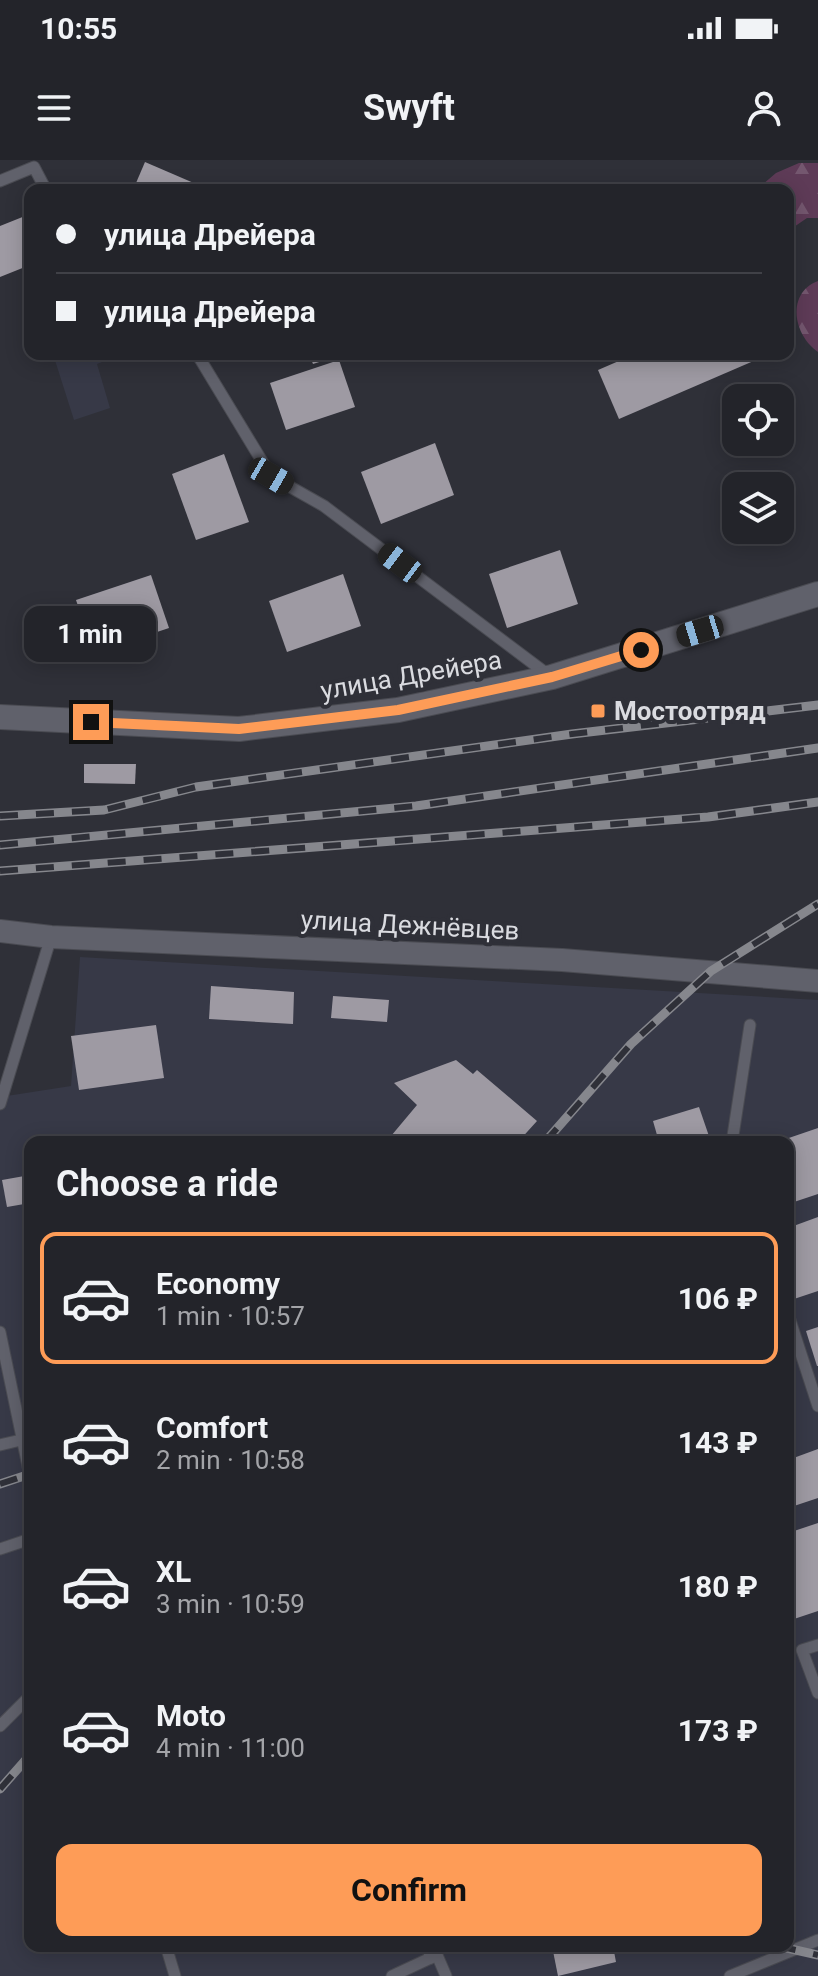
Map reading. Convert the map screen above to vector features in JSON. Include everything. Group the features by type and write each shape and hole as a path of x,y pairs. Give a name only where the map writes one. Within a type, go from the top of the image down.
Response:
{"main road":[{"name":"улица Дрейера","path":"0,717 239,729 398,710 552,677 818,594"}],"street":[{"name":"улица Дежнёвцев","path":"0,931 51,937 562,960 818,981"}],"lane":[{"path":"0,181 34,167 43,184"},
{"path":"201,360 271,476 324,506 552,677"},
{"path":"0,1104 51,937"},
{"path":"733,1136 750,1025"},
{"path":"0,1332 24,1452"},
{"path":"794,1332 818,1406"},
{"path":"0,1445 21,1440"},
{"path":"0,1549 24,1541"},
{"path":"794,1652 818,1645"},
{"path":"802,1650 818,1693"},
{"path":"0,1726 24,1702"},
{"path":"794,1950 818,1940"},
{"path":"168,1952 175,1976"},
{"path":"392,1976 429,1952 437,1955 446,1976"},
{"path":"730,1976 789,1952"}],"shaded area":[{"path":"55,360 107,360 97,364 110,408 74,420"},
{"path":"80,957 818,1000 818,1976 0,1976 0,1097 71,1086"}],"green space":[{"path":"799,163 818,163 818,218 807,218 794,227 794,184 763,184 776,173"},
{"path":"818,281 818,352 803,335 797,304 808,287"}],"building":[{"path":"145,162 196,184 136,184"},
{"path":"24,216 24,267 0,277 0,226"},
{"path":"339,360 355,407 286,430 270,383"},
{"path":"621,360 756,360 619,419 598,370"},
{"path":"435,443 454,495 381,524 361,472"},
{"path":"224,454 249,522 196,540 172,474"},
{"path":"560,550 578,604 507,628 489,574"},
{"path":"343,574 361,626 287,652 269,601"},
{"path":"151,575 169,628 94,653 76,600"},
{"path":"84,764 136,764 135,784 84,783"},
{"path":"211,986 294,992 293,1024 209,1019"},
{"path":"333,996 389,1000 387,1022 331,1018"},
{"path":"156,1025 164,1078 79,1090 71,1036"},
{"path":"456,1060 473,1074 477,1070 537,1121 523,1136 391,1136 417,1105 394,1083"},
{"path":"699,1107 709,1136 657,1136 653,1121"},
{"path":"818,1128 818,1194 794,1202 794,1136"},
{"path":"24,1176 24,1204 7,1207 2,1180"},
{"path":"818,1217 818,1291 794,1299 794,1226"},
{"path":"818,1327 818,1366 817,1366 806,1331"},
{"path":"818,1449 818,1498 794,1506 794,1458"},
{"path":"818,1523 818,1611 794,1619 794,1531"},
{"path":"553,1952 614,1952 616,1962 558,1976"}],"railway":[{"path":"0,816 104,810 196,787 572,734 818,705"},
{"path":"0,845 416,806 818,748"},
{"path":"0,871 708,817 818,802"},
{"path":"550,1136 631,1044 711,971 818,904"},
{"path":"0,1484 24,1476"},
{"path":"0,1789 24,1762"},
{"path":"794,1950 818,1955"}],"place":[{"name":"Мостоотряд","path":"598,711"}],"route":[{"path":"91,722 239,729 398,710 552,677 641,650"}]}
